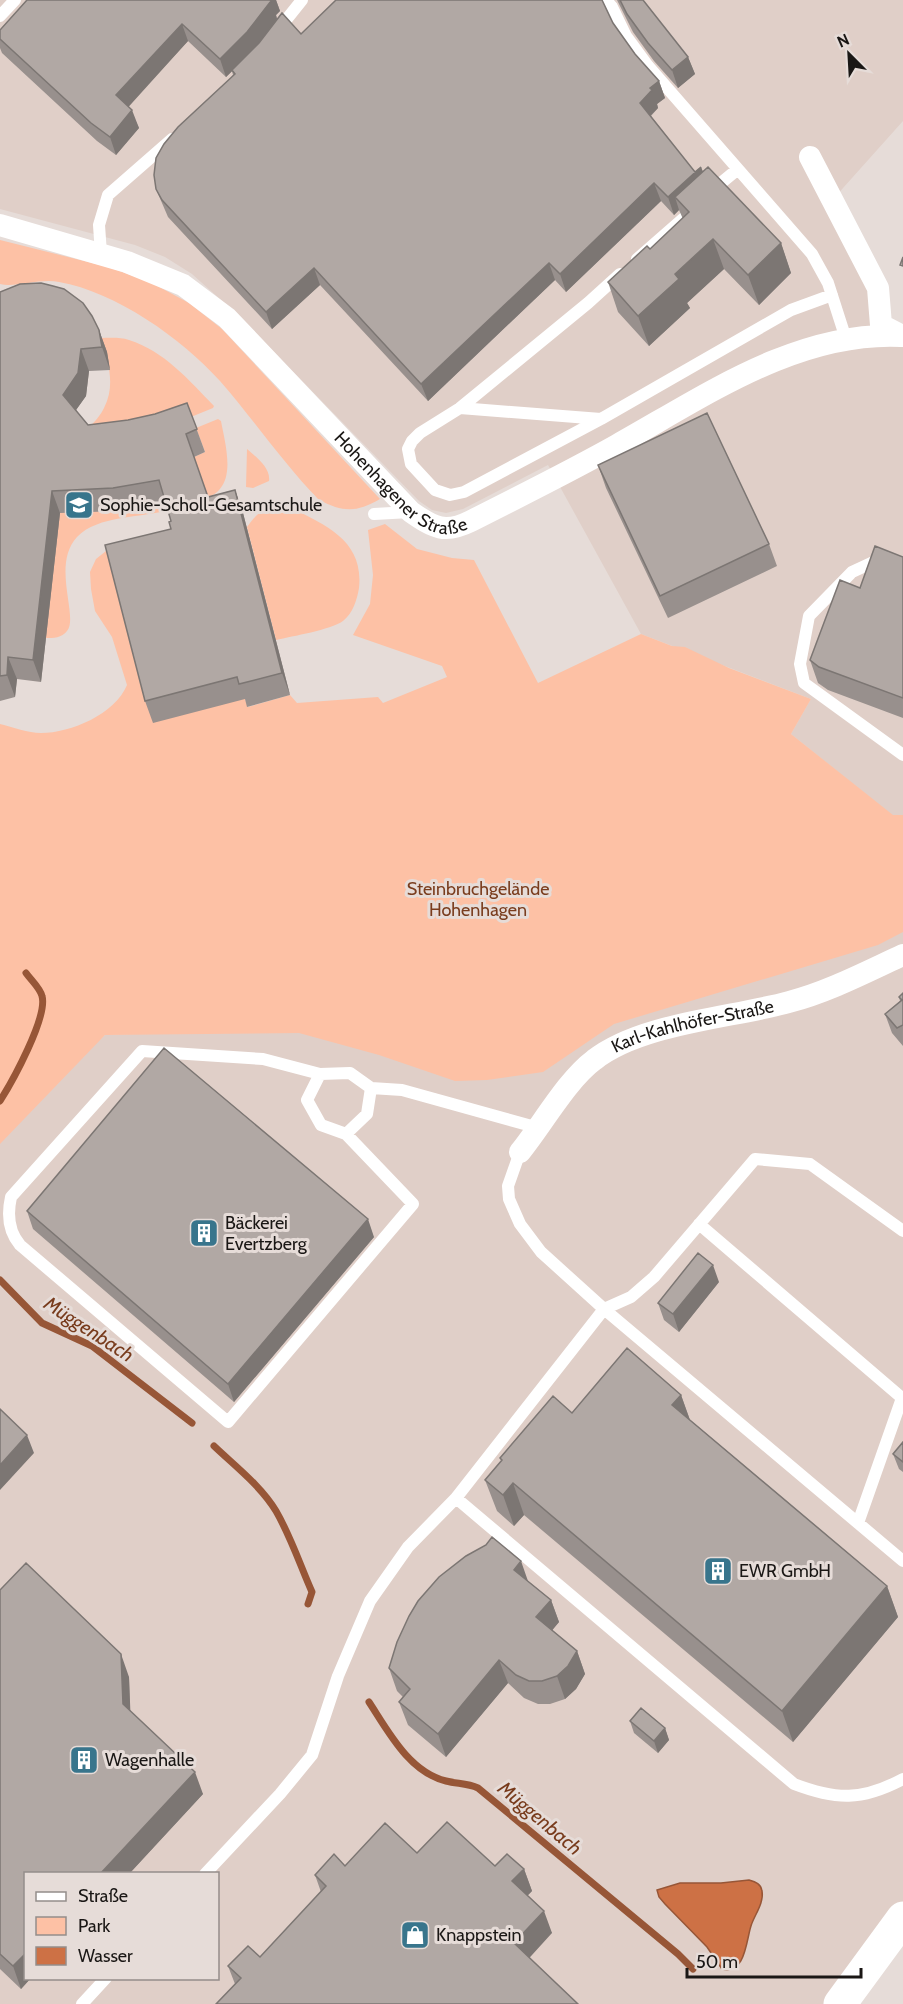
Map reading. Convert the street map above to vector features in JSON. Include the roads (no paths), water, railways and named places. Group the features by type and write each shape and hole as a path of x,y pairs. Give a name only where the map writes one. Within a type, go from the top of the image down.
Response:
{"main road":[{"path":"840,2004 903,1918"}],"street":[{"name":"Hohenhagener Straße","path":"810,157 878,288 880,325 902,336"},
{"name":"Hohenhagener Straße","path":"0,225 127,262 183,285 219,311 411,512 429,524 440,528 461,526 751,372 802,351 846,339 880,335 902,336"},
{"name":"Karl-Kahlhöfer-Straße","path":"520,1152 572,1082 593,1060 623,1042 663,1030 791,1002 903,955"}],"lane":[{"path":"0,16 15,0"},
{"path":"274,37 302,0"},
{"path":"606,0 612,7 626,36 648,66 812,254 828,283 846,339"},
{"path":"101,254 99,225 108,195 178,134"},
{"path":"738,169 588,303 460,408 420,433 408,449 411,464 435,490 450,495 464,492 601,419 790,310 832,295"},
{"path":"460,408 601,419"},
{"path":"374,514 411,512"},
{"path":"903,563 880,559 852,572 809,616 800,664 804,683 903,755"},
{"path":"320,1074 307,1100 321,1125 346,1134 413,1204 228,1422 12,1236 8,1210 11,1197 142,1051 263,1059 320,1074 350,1073 372,1088 402,1090 539,1128"},
{"path":"346,1134 367,1114 372,1088"},
{"path":"520,1152 508,1185 509,1199 515,1214 541,1252 604,1309 903,1561"},
{"path":"207,1872 280,1794 312,1755 338,1676 370,1601 408,1548 456,1498 604,1309 631,1297 646,1284 755,1159 810,1164 903,1231"},
{"path":"699,1224 902,1398 858,1523"},
{"path":"456,1498 794,1784 831,1796 864,1795 887,1788 903,1779"},
{"path":"82,2004 104,1980"}],"water":[{"path":"749,1880 761,1887 761,1903 752,1923 741,1961 730,1969 722,1969 707,1947 659,1897 657,1890 680,1883"}],"waterway":[{"path":"0,1101 28,1049 40,1019 42,996 26,973"},
{"name":"Müggenbach","path":"0,1280 42,1323 92,1346 192,1423"},
{"name":"Müggenbach","path":"214,1446 255,1485 276,1511 312,1592 308,1604"},
{"name":"Müggenbach","path":"369,1702 410,1760 433,1776 478,1788 678,1954 693,1969"}],"place":[{"name":"Sophie-Scholl-Gesamtschule","path":"79,505"},
{"name":"Bäckerei Evertzberg","path":"204,1233"},
{"name":"EWR GmbH","path":"718,1571"},
{"name":"Wagenhalle","path":"84,1760"},
{"name":"Knappstein","path":"415,1935"}],"park label":[{"name":"Steinbruchgelände Hohenhagen","path":"478,899"}]}
